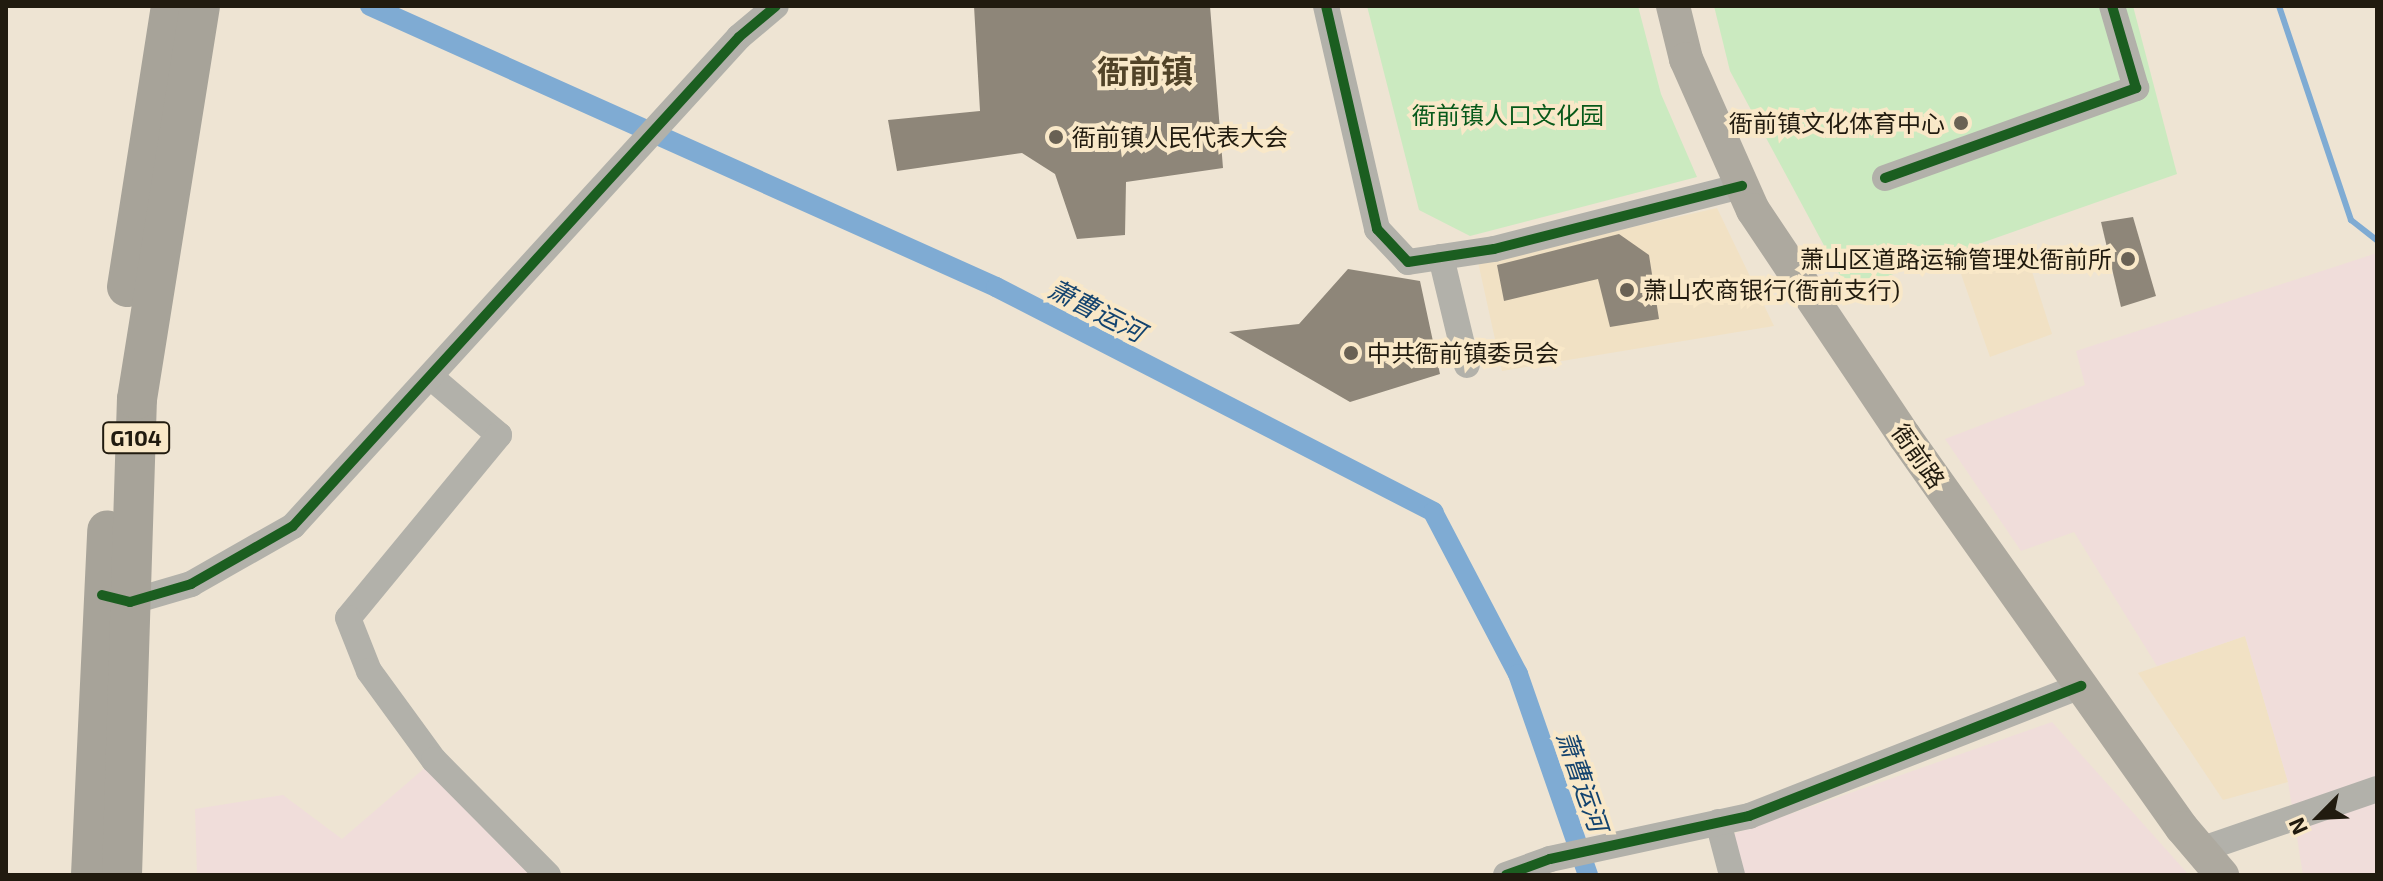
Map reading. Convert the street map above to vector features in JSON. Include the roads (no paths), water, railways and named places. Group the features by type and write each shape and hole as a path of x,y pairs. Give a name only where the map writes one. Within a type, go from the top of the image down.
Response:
{"highway":[{"name":"G104","path":"122,875 116,598 118,354 171,6"},
{"name":"G104","path":"91,875 137,399 200,6"}],"main road":[{"name":"衙前路","path":"1673,6 1686,59 1742,186 1905,437 2081,686 2211,862"}],"street":[{"path":"116,598 191,584 293,526 432,378 739,37 776,6"},
{"path":"1326,6 1377,229 1408,262 1494,249 1742,186"},
{"path":"1885,178 2136,88 2112,6"},
{"path":"1441,257 1467,365"},
{"path":"432,378 499,435 348,618 369,671 434,760 548,875"},
{"path":"1506,875 1563,863 1620,843 1718,822 2081,686"},
{"path":"2211,862 2377,789"},
{"path":"1718,822 1732,875"}],"waterway":[{"name":"萧曹运河","path":"370,6 996,287 1433,512 1518,674 1588,875"},
{"path":"2279,6 2351,220 2377,240"}],"place":[{"name":"衙前镇文化体育中心","path":"1961,123"},
{"name":"衙前镇人民代表大会","path":"1056,137"},
{"name":"萧山区道路运输管理处衙前所","path":"2128,259"},
{"name":"萧山农商银行(衙前支行)","path":"1627,290"},
{"name":"中共衙前镇委员会","path":"1351,353"}],"district":[{"name":"衙前镇","path":"1145,70"}],"park label":[{"name":"衙前镇人口文化园","path":"1508,115"}]}
